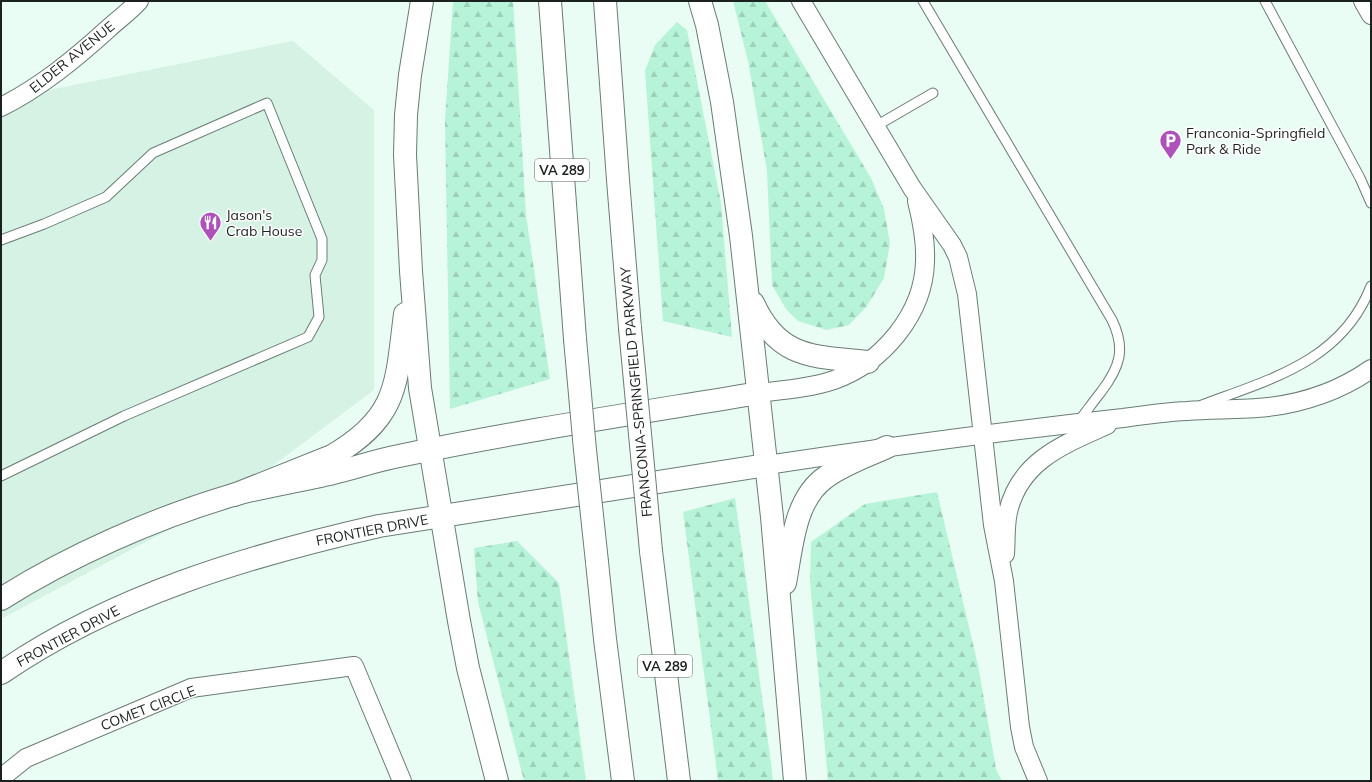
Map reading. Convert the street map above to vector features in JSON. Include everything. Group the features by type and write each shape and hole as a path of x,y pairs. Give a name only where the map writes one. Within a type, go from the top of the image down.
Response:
{"main road":[{"path":"422,1 410,75 406,115 405,155 411,271 420,388 440,517 468,668 497,781"},
{"name":"VA 289","path":"550,1 575,339 585,450 605,639 623,781"},
{"name":"FRANCONIA-SPRINGFIELD PARKWAY","path":"605,1 617,173 651,551 679,781"},
{"path":"700,1 722,102 735,185 767,465 791,721 795,781"},
{"path":"1,599 43,575 118,538 195,508 234,495 332,456 357,440 377,421 389,401 397,377 411,271"},
{"path":"748,293 764,324 781,342 799,352 814,356 868,362"},
{"path":"234,495 334,473 397,456 522,433 759,394"},
{"path":"780,608 799,515 803,503 809,493 826,477 887,447"},
{"name":"FRONTIER DRIVE","path":"1,673 18,661 85,624 123,606 202,575 273,552 317,540 379,526 767,465"}],"street":[{"name":"ELDER AVENUE","path":"1,107 24,95 51,77 89,47 139,1"},
{"path":"801,1 912,188 952,245 962,269 967,294 993,525 1004,581 1020,727 1024,747 1038,781"},
{"path":"1363,1 1371,15"},
{"path":"759,394 827,382 846,375 868,362 887,345 901,328 915,303 923,277 925,263 924,236 917,202 912,188"},
{"path":"767,465 887,447 1077,423 1186,411 1268,407 1316,396 1358,378 1371,368"},
{"path":"1004,581 1008,513 1015,492 1027,474 1042,458 1052,451 1123,418"},
{"name":"COMET CIRCLE","path":"1,778 26,758 191,688 354,666 402,781"}],"lane":[{"path":"923,1 1114,324 1119,340 1119,363 1108,383 1077,423"},
{"path":"1265,1 1366,188 1371,203"},
{"path":"876,126 933,93"},
{"path":"1,240 44,224 106,197 153,153 266,103 322,239 322,260 315,275 319,317 308,337 124,416 1,476"},
{"path":"1186,411 1273,379 1313,358 1347,327 1364,301 1371,286"}],"shaded area":[{"path":"293,41 374,110 374,390 234,495 1,619 1,104 24,95"}],"green space":[{"path":"453,1 513,1 526,215 550,379 450,409 445,120"},
{"path":"733,1 765,1 871,178 884,209 890,243 884,278 867,306 849,325 827,330 798,321 786,309 772,285 767,171 748,61"},
{"path":"677,22 687,30 721,203 732,337 663,321 645,71 655,45"},
{"path":"937,492 978,665 996,769 1002,781 828,781 810,582 811,542 865,504"},
{"path":"735,498 773,781 718,781 683,512"},
{"path":"517,541 559,583 586,781 524,781 478,602 474,548"}],"place":[{"name":"Franconia-Springfield Park & Ride","path":"1171,160"},
{"name":"Jason's Crab House","path":"210,242"}]}
